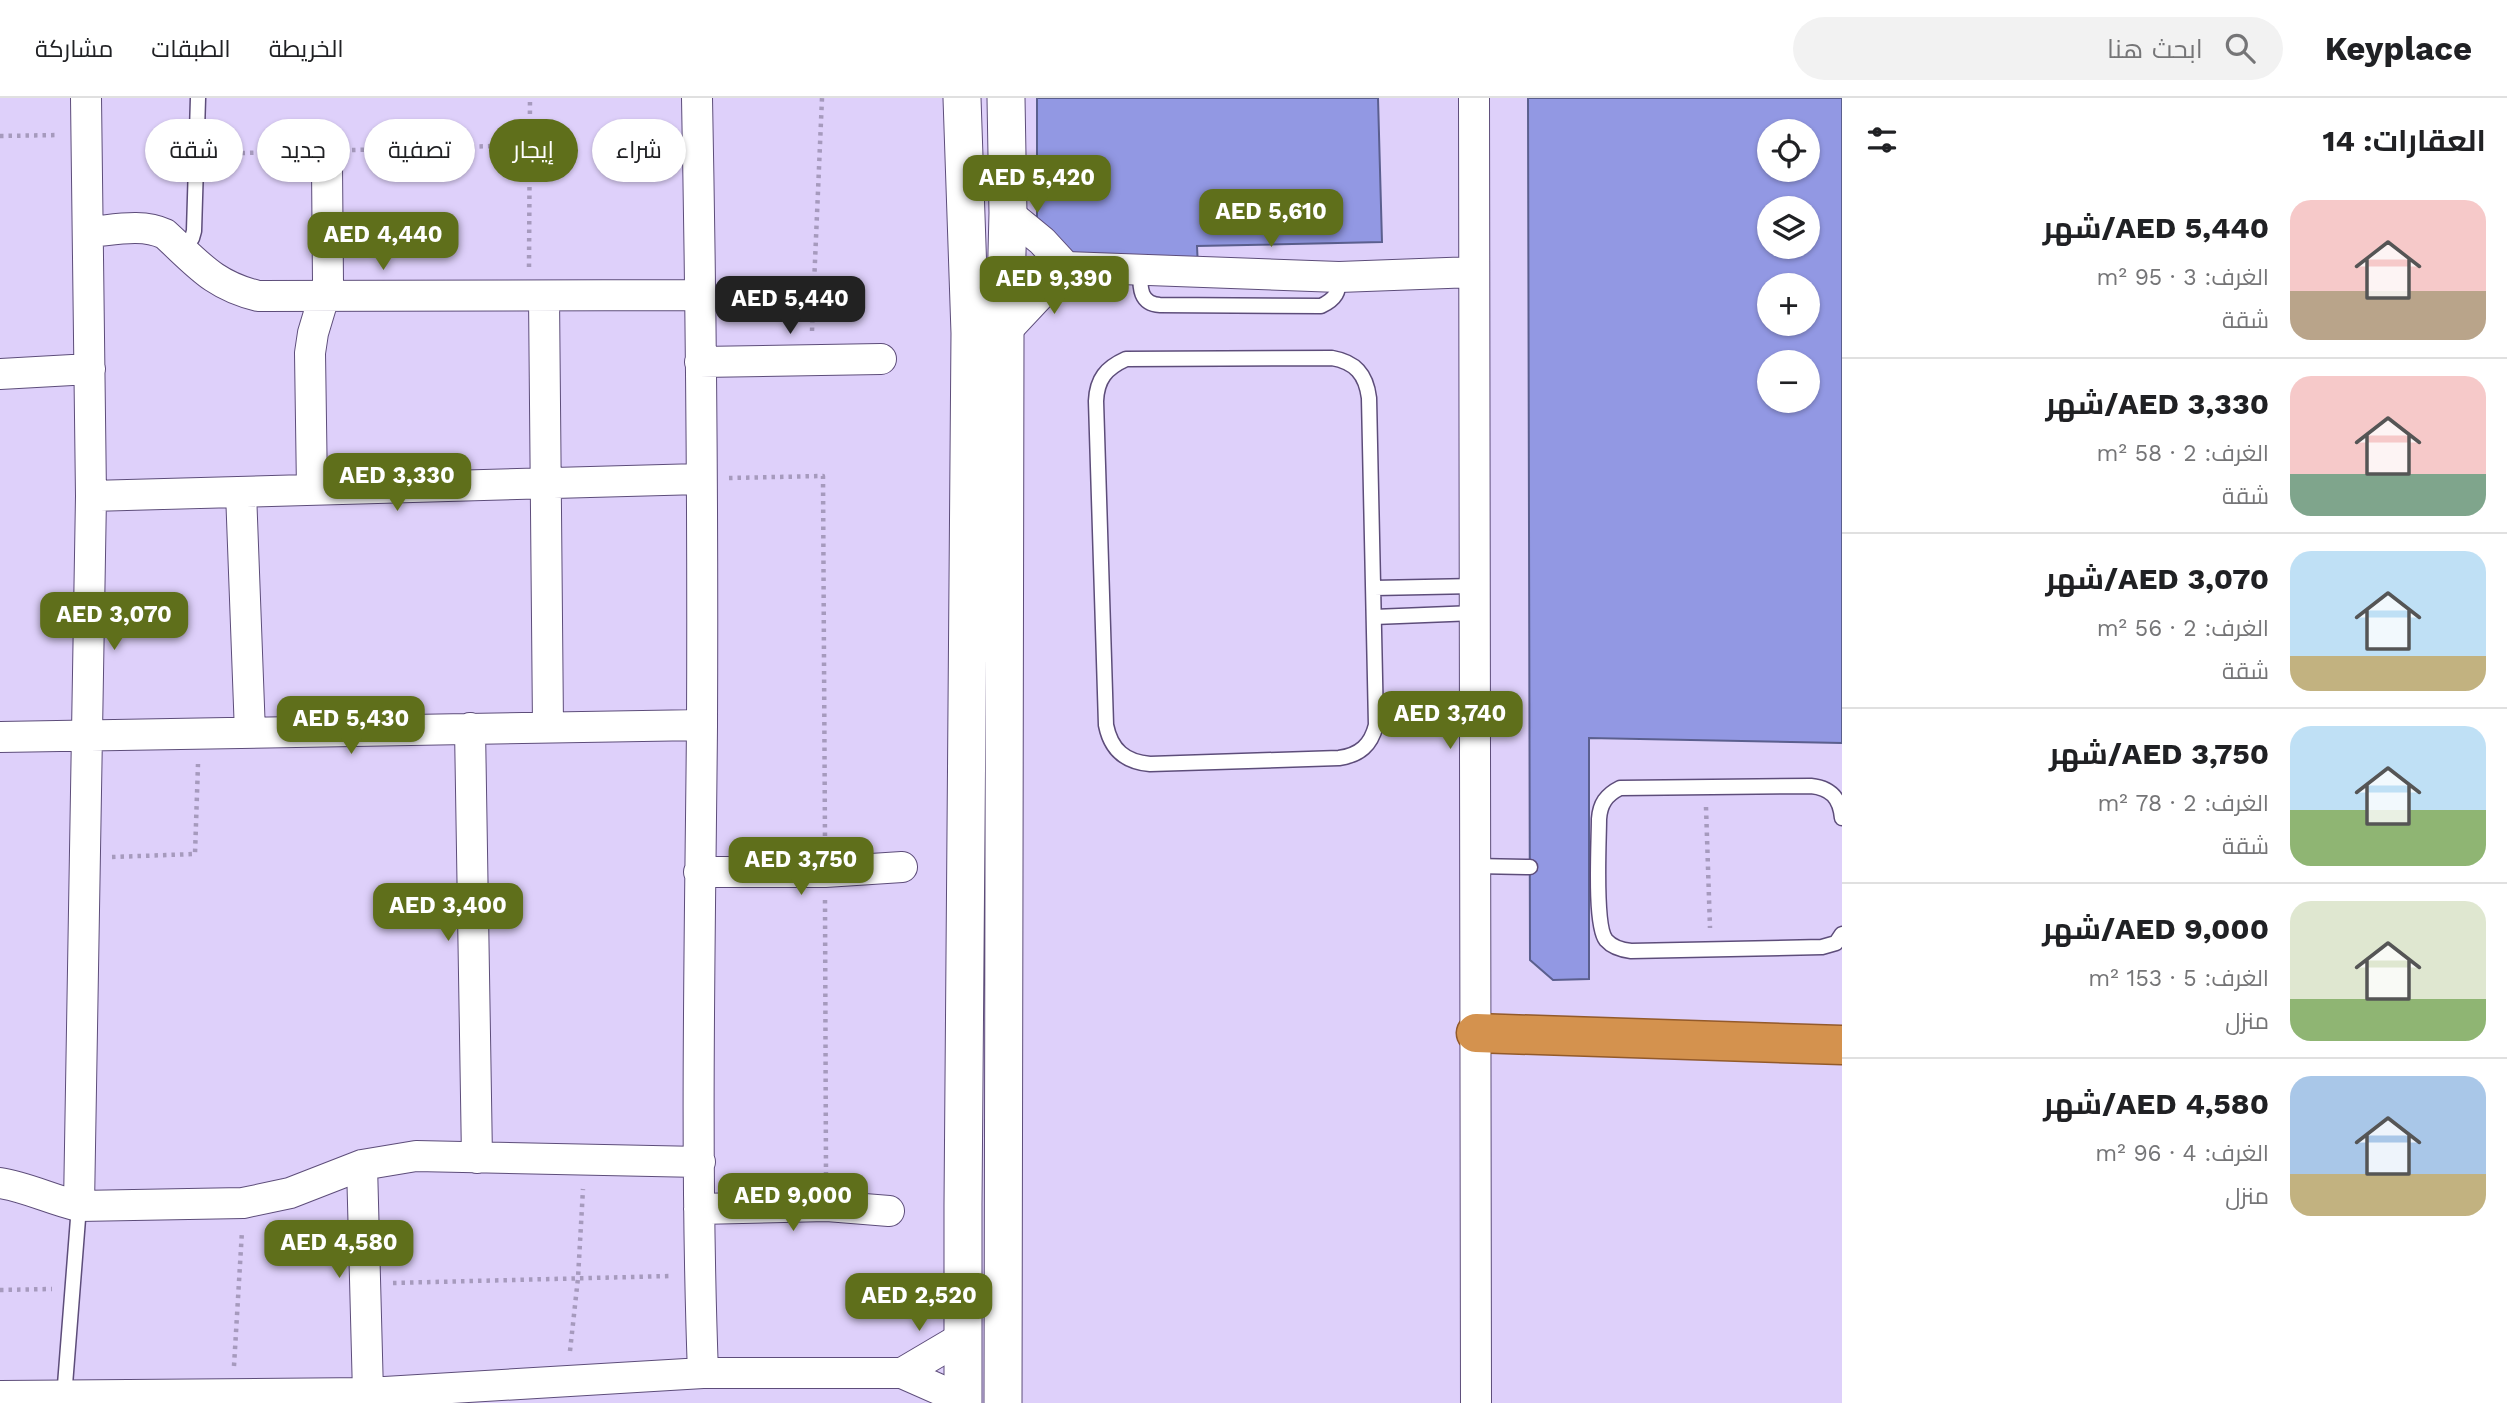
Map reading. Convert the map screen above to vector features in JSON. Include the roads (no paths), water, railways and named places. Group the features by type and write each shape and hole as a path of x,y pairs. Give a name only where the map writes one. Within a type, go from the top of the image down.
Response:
{"highway":[{"path":"1476,1032 1842,1045"}],"street":[{"path":"79,1206 91,496 86,98"},
{"path":"697,98 702,725 699,872 699,1275 704,1373"},
{"path":"0,1396 177,1399 233,1395 368,1393 704,1373 902,1373 963,1401 970,333 962,98"},
{"path":"1003,1403 1005,331 1008,213 1006,98"},
{"path":"1474,98 1476,1403"},
{"path":"312,490 310,353 313,333 325,298 328,267 327,182"},
{"path":"1008,213 1042,241 1066,267 1140,272 1339,276 1474,272"},
{"path":"89,232 149,229 165,234 214,279 243,292 274,298 700,295"},
{"path":"1005,331 1066,267"},
{"path":"536,296 546,483 548,727"},
{"path":"700,362 881,359"},
{"path":"0,374 90,369"},
{"path":"91,496 700,479"},
{"path":"241,492 250,733"},
{"path":"0,737 702,725"},
{"path":"470,728 477,1158"},
{"path":"699,872 825,872 902,867"},
{"path":"0,1183 20,1186 79,1206 243,1203 290,1193 362,1164 416,1156 700,1162"},
{"path":"362,1164 368,1393"},
{"path":"699,1209 827,1206 889,1210"},
{"path":"902,1373 962,1337"}],"lane":[{"path":"183,251 194,231 198,98"},
{"path":"1332,358 1354,366 1363,374 1369,398 1374,588 1376,725 1368,745 1360,752 1339,758 1150,764 1125,758 1115,750 1106,725 1096,412 1097,390 1100,379 1107,370 1126,359 1332,358"},
{"path":"1374,588 1475,600"},
{"path":"1374,617 1475,600"},
{"path":"1842,818 1836,797 1829,790 1820,787 1630,787 1611,792 1599,809 1594,867 1600,924 1607,941 1614,947 1631,951 1822,947 1836,943 1842,934"},
{"path":"1475,866 1530,867"},
{"path":"60,1399 73,1289 79,1206"}]}
